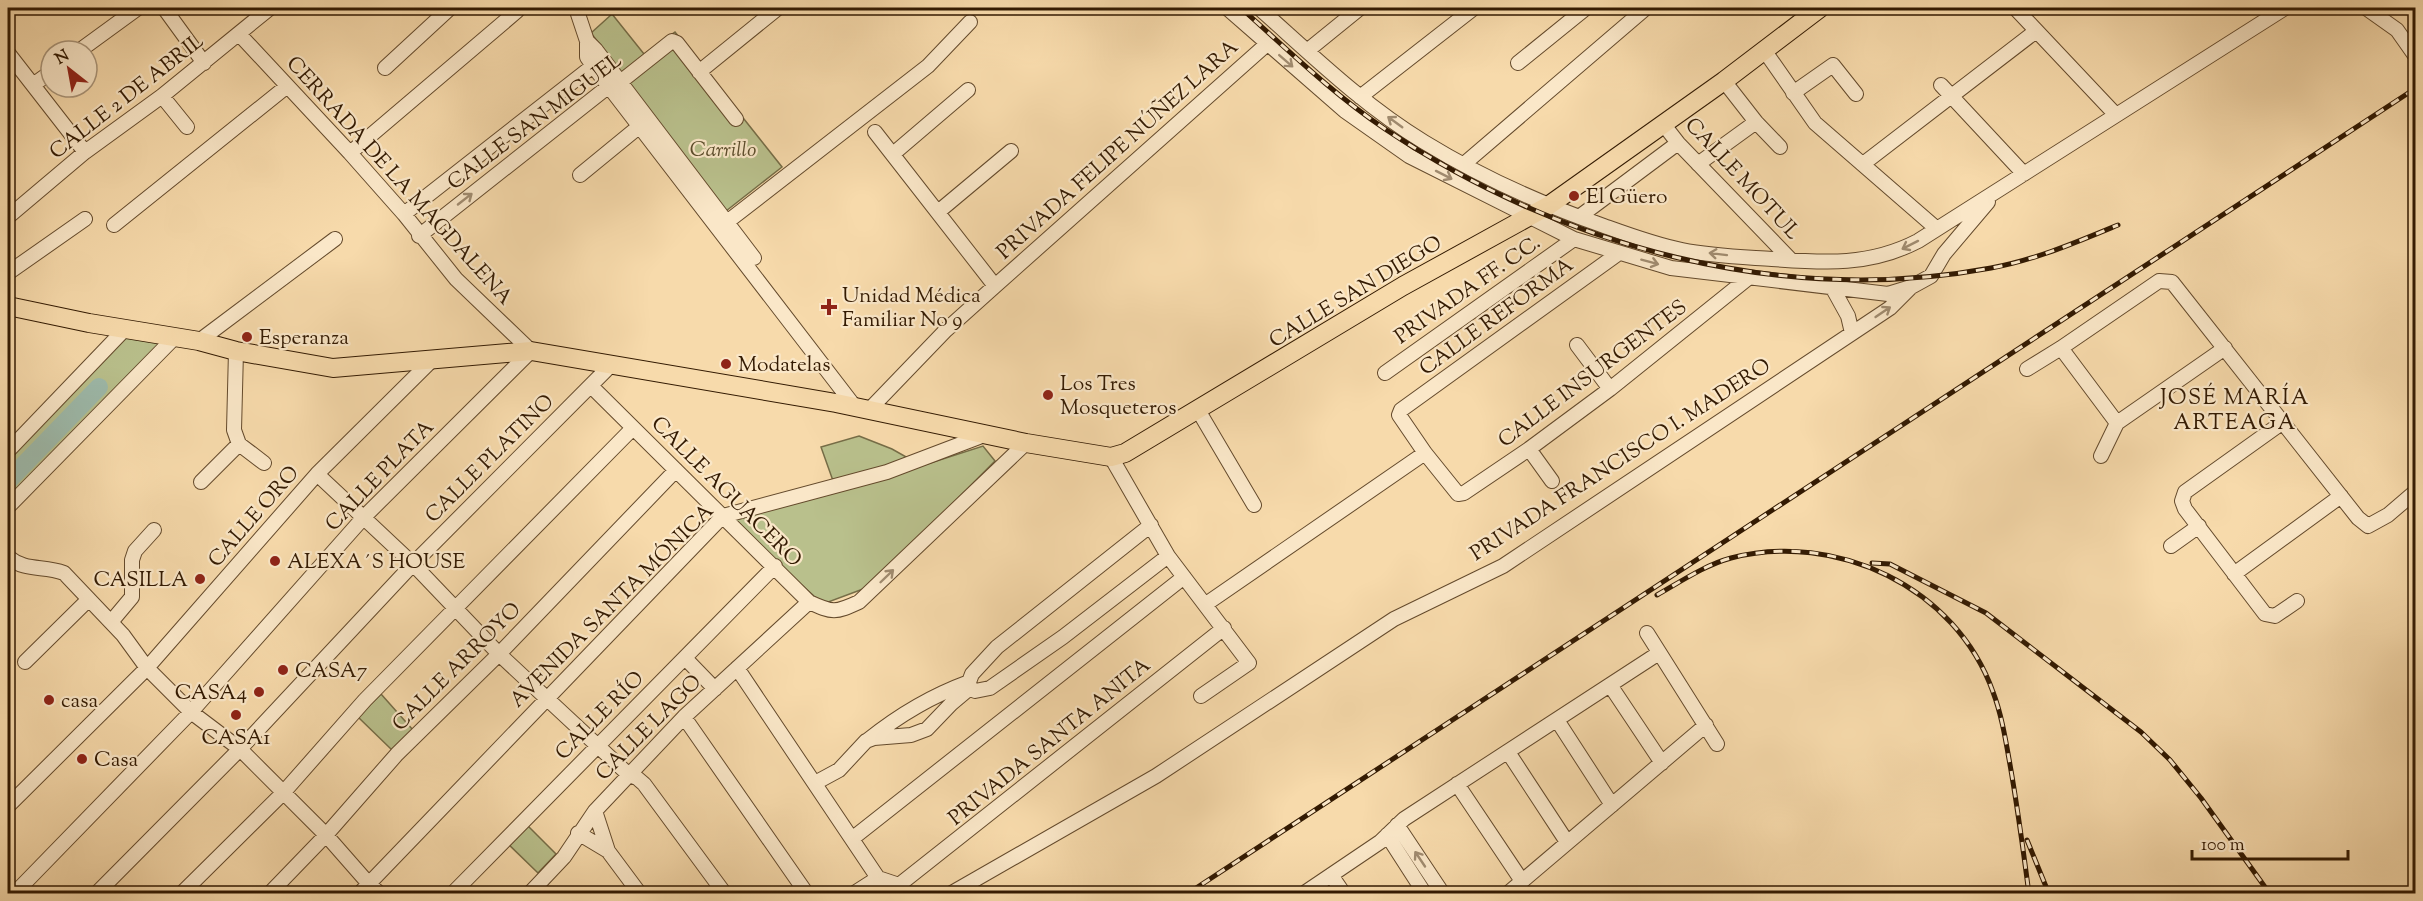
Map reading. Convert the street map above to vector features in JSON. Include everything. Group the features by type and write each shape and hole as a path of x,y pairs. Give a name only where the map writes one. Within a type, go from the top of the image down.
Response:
{"main road":[{"name":"CALLE SAN DIEGO","path":"1111,457 1125,453 1403,286 1548,206 1664,125 1820,8"},
{"path":"8,306 333,368 531,351 863,409 1026,443 1111,457"}],"street":[{"path":"95,39 138,8"},
{"path":"164,8 204,63"},
{"name":"CALLE 2 DE ABRIL","path":"8,217 85,152 162,96 270,8"},
{"path":"385,68 450,8"},
{"path":"576,8 586,41 598,62 727,222 863,409"},
{"path":"736,119 699,72 778,8"},
{"path":"1227,8 1345,111 1409,156 1528,218 1574,239 1671,268 1747,279 1888,294 1911,287"},
{"path":"1259,8 1360,97 1423,142 1548,206 1682,250 1791,260 1871,259 1904,248 2285,8"},
{"path":"1307,51 1360,8"},
{"path":"1360,97 1474,8"},
{"path":"1518,63 1586,8"},
{"path":"1464,164 1646,8"},
{"path":"2017,8 2036,32 2116,115"},
{"path":"2366,8 2397,30 2415,57"},
{"path":"350,153 517,11"},
{"path":"727,222 928,66 970,22"},
{"path":"1863,164 2036,32"},
{"name":"CERRADA DE LA MAGDALENA","path":"239,34 350,153 404,214 419,236 456,279 531,351"},
{"name":"CALLE SAN MIGUEL","path":"419,236 670,42 675,42 699,72"},
{"name":"PRIVADA FELIPE NÚÑEZ LARA","path":"863,409 946,330 1267,44"},
{"path":"1764,50 1815,123 1937,229"},
{"path":"8,53 85,152"},
{"path":"404,214 598,62"},
{"path":"1793,93 1833,65 1856,94"},
{"path":"33,85 39,81"},
{"path":"1724,81 1756,122 1780,147"},
{"path":"614,84 640,125 863,409"},
{"path":"1941,85 1953,95 2024,174"},
{"path":"114,225 286,87"},
{"path":"893,154 968,90"},
{"path":"162,96 187,127"},
{"path":"1698,164 1756,122"},
{"path":"580,175 640,125"},
{"name":"CALLE MOTUL","path":"1664,125 1678,143 1791,260"},
{"path":"875,132 995,286"},
{"path":"1578,217 1678,143"},
{"path":"938,212 1011,151"},
{"name":"PRIVADA FRANCISCO I. MADERO","path":"950,894 1156,776 1394,619 1503,566 1890,308 1911,287 1930,276 1944,254 1996,192"},
{"path":"8,273 85,219"},
{"path":"199,341 334,239"},
{"name":"PRIVADA FF. CC.","path":"1384,373 1574,239"},
{"name":"CALLE REFORMA","path":"1425,453 1399,415 1401,410 1619,253"},
{"name":"CALLE INSURGENTES","path":"1425,453 1458,494 1464,493 1529,449 1610,389 1747,279"},
{"path":"2027,369 2159,281 2166,280 2172,282 2358,518 2368,526 2388,515 2415,491"},
{"path":"1832,287 1848,316 1852,333"},
{"path":"8,451 125,329"},
{"path":"8,507 175,337"},
{"path":"1577,345 1610,389"},
{"path":"2061,348 2117,423"},
{"path":"2101,456 2117,423 2225,348"},
{"path":"236,351 234,430 239,444 264,463"},
{"name":"CALLE PLATA","path":"14,893 191,712 364,518 531,351"},
{"name":"CALLE ORO","path":"8,806 147,668 317,474 433,359"},
{"name":"CALLE PLATINO","path":"96,894 240,748 413,564 612,364"},
{"name":"CALLE AGUACERO","path":"591,386 809,602"},
{"path":"1198,410 1254,505"},
{"path":"2283,422 2185,492 2182,501 2185,509 2265,614 2275,616 2297,601"},
{"path":"181,894 283,793 365,700 633,428"},
{"name":"AVENIDA SANTA MÓNICA","path":"364,889 723,516 887,472 987,434"},
{"path":"809,602 829,611 841,610 859,602 1026,443"},
{"path":"201,482 239,444"},
{"name":"PRIVADA FRANCISCO I. MADERO","path":"1529,449 1552,481"},
{"path":"1206,604 1425,453"},
{"path":"1111,457 1168,556 1249,663 1201,696"},
{"name":"CALLE ARROYO","path":"269,894 326,835 403,749 499,654 676,470"},
{"path":"317,474 413,564 499,654 629,775 644,784 725,894"},
{"path":"2234,574 2341,496"},
{"path":"870,740 896,738 927,729 970,685 972,674 997,647 1151,525"},
{"path":"2171,546 2199,526"},
{"path":"111,622 132,597 132,560 135,551 154,530"},
{"path":"970,685 975,691 990,688 1063,637 1168,556"},
{"path":"8,557 21,566 52,568 64,573 111,622 147,668 191,712 240,748 326,835 364,889 380,894"},
{"name":"CALLE RÍO","path":"452,894 775,566"},
{"path":"853,838 1184,577"},
{"path":"25,662 88,600"},
{"name":"CALLE LAGO","path":"529,894 564,857 578,833 595,811 684,717 809,602"},
{"name":"PRIVADA SANTA ANITA","path":"878,878 899,885 1224,627"},
{"path":"1647,633 1717,744"},
{"path":"1303,894 1457,784 1659,653"},
{"path":"685,658 715,689"},
{"path":"737,668 878,878 853,894"},
{"path":"815,783 839,770 870,740 912,709 943,692 970,685"},
{"path":"1610,686 1662,763"},
{"path":"684,717 807,894"},
{"path":"1557,720 1612,805"},
{"path":"1507,894 1706,725"},
{"path":"1508,752 1567,842"},
{"path":"1457,784 1521,881"},
{"path":"595,811 608,851 639,894"},
{"path":"1392,830 1425,894"},
{"path":"1392,830 1443,894"},
{"path":"578,833 608,851"},
{"path":"1331,874 1344,894"},
{"path":"8,887 14,893"}],"green space":[{"name":"Carrillo","path":"612,14 644,54 675,32 782,167 726,211 591,33"},
{"path":"125,329 175,337 8,503 8,445"},
{"path":"859,436 908,458 896,474 983,446 995,461 871,586 823,604 735,526 735,518 837,492 821,447"},
{"path":"381,694 413,730 393,751 358,717"},
{"path":"522,820 556,854 538,873 503,839"}],"waterway":[{"path":"8,481 99,387"}],"railway":[{"path":"1241,8 1347,101 1385,129 1453,170 1524,206 1598,235 1675,257 1753,272 1832,279 1912,278 2007,265 2056,250 2118,225"},
{"path":"1187,894 2416,88"},
{"path":"1657,595 1721,561 1771,552 1811,553 1850,561 1888,576 1922,596 1951,623 1975,655 1993,692 2001,716 2029,894"},
{"path":"1872,563 1890,564 1986,613 2141,732 2170,760 2201,798 2270,894"},
{"path":"2027,840 2049,894"}],"place":[{"name":"El Güero","path":"1574,196"},
{"name":"Unidad Médica Familiar No 9","path":"829,307"},
{"name":"Esperanza","path":"247,337"},
{"name":"Modatelas","path":"726,364"},
{"name":"Los Tres Mosqueteros","path":"1048,395"},
{"name":"ALEXA´S HOUSE","path":"275,561"},
{"name":"CASILLA","path":"200,579"},
{"name":"CASA7","path":"283,670"},
{"name":"CASA4","path":"259,692"},
{"name":"casa","path":"49,700"},
{"name":"CASA1","path":"236,715"},
{"name":"Casa","path":"82,759"}],"district":[{"name":"JOSÉ MARÍA ARTEAGA","path":"2235,408"}]}
